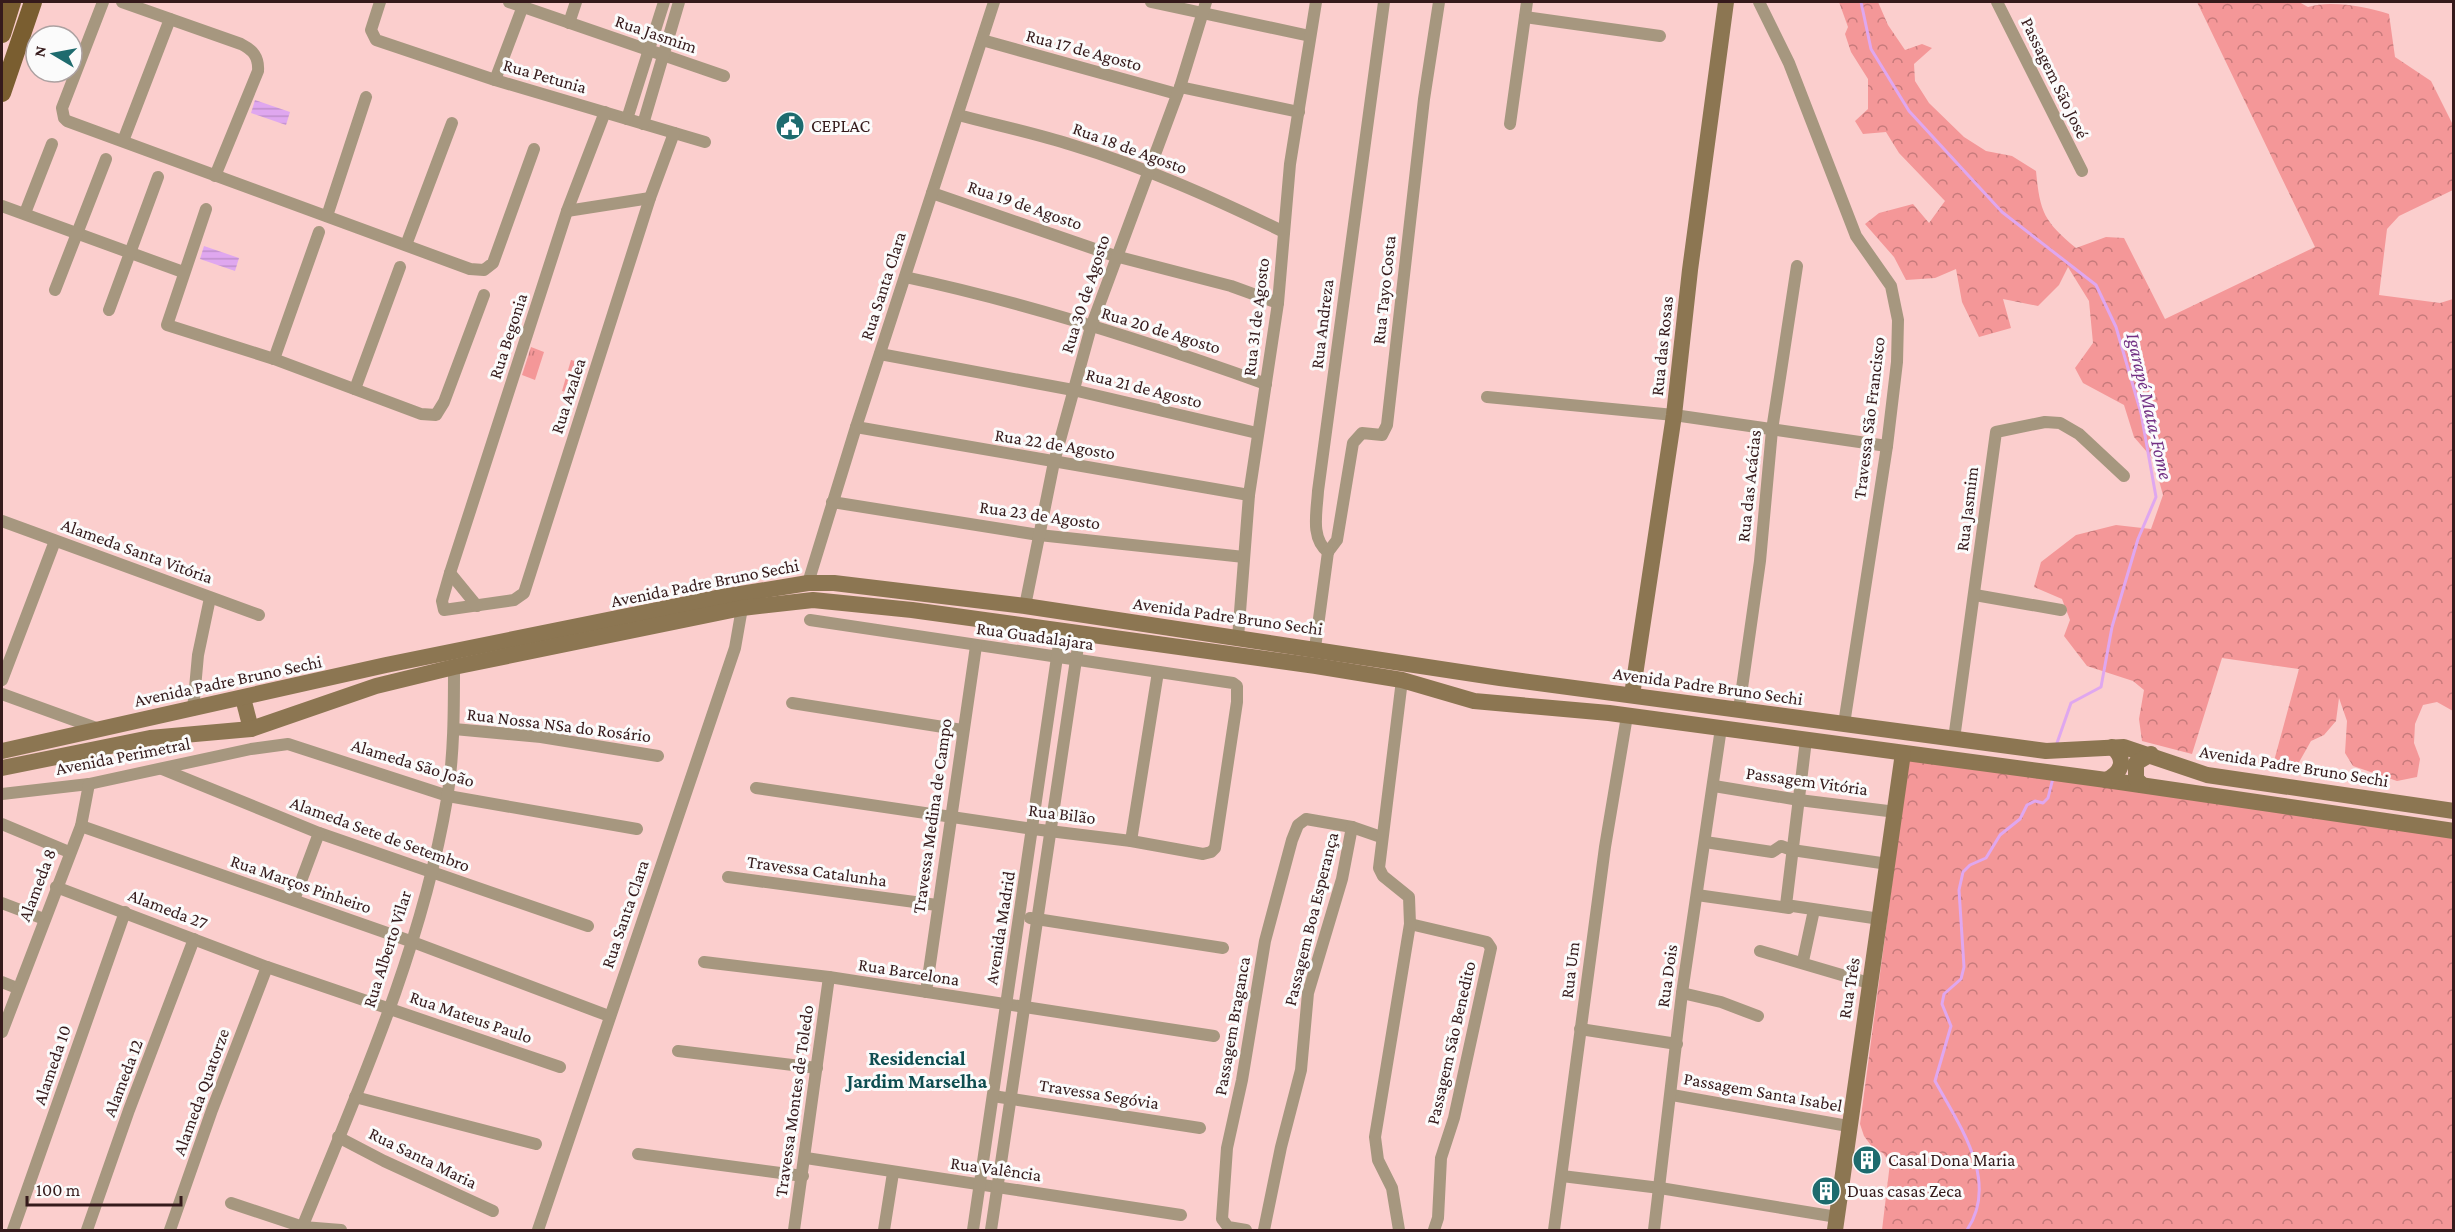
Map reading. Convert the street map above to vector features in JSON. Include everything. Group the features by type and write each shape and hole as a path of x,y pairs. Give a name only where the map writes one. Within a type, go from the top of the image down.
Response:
{"main road":[{"path":"2,34 12,2"},
{"path":"2,93 33,2"},
{"name":"Rua das Rosas","path":"1632,695 1674,414 1690,270 1726,2"},
{"name":"Avenida Padre Bruno Sechi","path":"2,751 96,728 193,710 543,633 716,598 808,583 849,584 1025,606 1315,648 1500,678 1954,739 2062,752 2112,747 2139,750 2207,775 2454,811"},
{"name":"Avenida Padre Bruno Sechi","path":"2,768 150,738 251,729 376,686 454,667 742,608 813,600 912,610 1061,630 1402,680 1490,703 1627,716 1721,728 2142,785 2454,831"},
{"path":"1464,698 1473,691 1475,682 1472,672"},
{"path":"1490,703 1487,688 1490,682 1500,678"},
{"path":"243,698 251,729"},
{"path":"2106,780 2117,776 2121,768 2120,755 2112,747"},
{"name":"Rua Três","path":"1836,1224 1848,1126 1903,753"},
{"path":"2142,785 2136,779 2136,763 2140,758 2151,754"}],"street":[{"path":"103,2 65,98 62,113 67,121 470,269 479,270 489,267 497,254 534,149"},
{"path":"122,2 253,50 257,58 258,71 215,176"},
{"name":"Rua Petunia","path":"381,2 371,30 376,40 495,80 705,142"},
{"name":"Rua Jasmim","path":"509,2 724,76"},
{"path":"569,23 576,2"},
{"path":"627,119 664,2"},
{"path":"643,124 679,2"},
{"name":"Rua Santa Clara","path":"808,583 856,427 994,2"},
{"path":"1150,2 1204,7 1310,36"},
{"name":"Rua 31 de Agosto","path":"1238,638 1249,495 1278,303 1290,164 1316,2"},
{"name":"Rua Andreza","path":"1328,552 1320,543 1316,527 1318,500 1384,2"},
{"name":"Rua Tayo Costa","path":"1328,552 1338,540 1353,443 1362,433 1382,435 1387,425 1424,99 1439,2"},
{"path":"1510,124 1527,2"},
{"name":"Travessa São Francisco","path":"1759,2 1789,63 1856,236 1891,286 1896,300 1897,362 1887,446 1844,724"},
{"name":"Passagem São José","path":"1997,2 2082,171"},
{"path":"495,80 523,6"},
{"name":"Rua 30 de Agosto","path":"1025,606 1054,462 1091,327 1179,91 1204,7"},
{"path":"1525,17 1660,36"},
{"path":"123,141 170,19"},
{"name":"Rua 17 de Agosto","path":"982,40 1179,91 1299,112"},
{"path":"327,216 366,97"},
{"name":"Rua Begonia","path":"447,611 442,607 442,602 450,573 567,212 605,112"},
{"name":"Rua 18 de Agosto","path":"958,114 1072,145 1147,172 1284,232"},
{"path":"406,245 452,123"},
{"name":"Rua Azalea","path":"447,611 514,600 524,593 650,198 674,134"},
{"path":"26,213 52,144"},
{"path":"55,290 106,159"},
{"path":"109,310 158,177"},
{"name":"Rua 19 de Agosto","path":"932,193 1116,256 1231,286 1278,303"},
{"path":"567,212 650,198"},
{"path":"2,206 183,272"},
{"path":"206,209 167,325 274,359 421,414 436,415 444,402 484,295"},
{"path":"274,359 319,232"},
{"name":"Rua das Acácias","path":"1739,709 1760,561 1772,430 1797,266"},
{"path":"355,389 400,267"},
{"name":"Rua 20 de Agosto","path":"905,277 984,296 1091,327 1188,356 1266,384"},
{"name":"Rua 21 de Agosto","path":"880,354 1073,390 1257,433"},
{"path":"1487,397 1674,414 1887,446"},
{"name":"Rua Jasmim","path":"1954,739 1975,595 1993,440 1999,429 2045,422 2060,423 2079,434 2124,476"},
{"name":"Rua 22 de Agosto","path":"856,427 1249,495"},
{"name":"Rua 23 de Agosto","path":"832,502 1040,534 1244,557"},
{"name":"Alameda Santa Vitória","path":"2,521 259,615"},
{"path":"2,680 55,541"},
{"path":"1315,648 1328,552"},
{"path":"450,573 477,606"},
{"path":"1975,595 2061,610"},
{"path":"193,710 198,655 210,598"},
{"name":"Rua Santa Clara","path":"538,1230 735,648 742,608"},
{"name":"Rua Guadalajara","path":"810,620 1228,681 1237,686 1237,702"},
{"name":"Avenida Madrid","path":"973,1230 1061,630"},
{"name":"Avenida Madrid","path":"991,1230 1080,633"},
{"name":"Travessa Medina de Campo","path":"926,992 962,730 976,646"},
{"name":"Rua Alberto Vilar","path":"302,1229 355,1098 388,1007 430,872 448,796 454,729 454,667"},
{"path":"1131,841 1158,672"},
{"path":"1399,1230 1392,1188 1378,1160 1375,1137 1410,924 1409,897 1383,876 1379,868 1402,680"},
{"path":"2,694 96,728"},
{"name":"Rua Bilão","path":"756,788 951,815 1033,829 1131,841 1203,854 1215,848 1237,702"},
{"path":"792,703 962,730"},
{"name":"Rua Um","path":"1554,1230 1605,848 1627,716"},
{"name":"Rua Dois","path":"1654,1230 1672,1095 1682,993 1721,728"},
{"name":"Rua Nossa NSa do Rosário","path":"454,729 541,737 658,756"},
{"path":"1789,908 1786,902 1806,740"},
{"name":"Alameda São João","path":"251,749 288,744 448,796 637,829"},
{"name":"Avenida Perimetral","path":"2,794 89,784 251,749"},
{"name":"Alameda Sete de Setembro","path":"162,769 319,833 588,926"},
{"name":"Alameda 8","path":"2,1032 69,852 81,826 89,784"},
{"name":"Passagem Vitória","path":"1714,786 1799,800 1896,812"},
{"name":"Passagem Braganca","path":"1246,1230 1228,1227 1222,1219 1227,1148 1242,1080 1272,908 1297,827 1306,819 1352,827"},
{"path":"2,824 69,852"},
{"name":"Rua Marços Pinheiro","path":"81,826 410,941 609,1016"},
{"path":"1352,827 1381,837"},
{"name":"Passagem Boa Esperança","path":"1264,1230 1281,1147 1299,1076 1308,993 1342,879 1352,827"},
{"path":"294,900 319,833"},
{"path":"1705,842 1772,852 1781,846 1792,850 1888,864"},
{"name":"Travessa Catalunha","path":"728,877 937,905"},
{"name":"Alameda 27","path":"56,887 267,967"},
{"path":"1697,895 1880,919"},
{"path":"2,903 44,919"},
{"path":"1803,961 1814,910"},
{"name":"Alameda 10","path":"13,1230 125,912"},
{"path":"1020,917 1223,948"},
{"name":"Passagem São Benedito","path":"1410,924 1472,936 1487,942 1491,948 1454,1118 1441,1158 1438,1218 1434,1230"},
{"name":"Alameda 12","path":"87,1230 129,1110 194,939"},
{"path":"1760,951 1803,961 1869,983"},
{"name":"Rua Barcelona","path":"704,962 829,977 1006,1006 1214,1036"},
{"name":"Rua Mateus Paulo","path":"267,967 560,1067"},
{"name":"Alameda Quatorze","path":"170,1230 212,1110 267,967"},
{"name":"Travessa Montes de Toledo","path":"794,1230 806,1158 829,977"},
{"path":"2,982 17,988"},
{"path":"1682,993 1721,1002 1758,1016"},
{"path":"1581,1029 1677,1044"},
{"path":"678,1051 817,1068"},
{"name":"Passagem Santa Isabel","path":"1672,1095 1848,1126"},
{"name":"Travessa Segóvia","path":"993,1096 1200,1128"},
{"path":"355,1098 536,1144"},
{"name":"Rua Santa Maria","path":"339,1137 384,1161 493,1211"},
{"path":"638,1154 803,1176"},
{"name":"Rua Valência","path":"806,1158 1181,1215"},
{"path":"884,1230 893,1173"},
{"path":"1562,1176 1660,1188 1836,1224"},
{"path":"231,1203 302,1229 341,1230"}],"green space":[{"path":"1839,2 1878,2 1888,25 1905,50 1922,44 1932,48 1914,64 1915,81 1929,103 1964,137 1986,151 2012,156 2036,171 2039,197 2045,215 2050,223 2076,248 2106,237 2124,238 2165,319 2315,247 2197,2 2299,2 2308,7 2337,4 2359,6 2389,14 2395,57 2431,81 2454,127 2453,190 2399,216 2387,229 2379,295 2440,303 2453,299 2453,711 2437,702 2423,705 2415,724 2414,743 2420,759 2417,777 2397,781 2353,766 2345,753 2347,721 2339,698 2336,721 2324,735 2311,741 2298,764 2274,761 2299,669 2222,658 2192,754 2142,741 2139,719 2144,690 2133,681 2087,666 2064,636 2070,620 2062,599 2034,587 2041,562 2076,535 2116,525 2151,529 2163,495 2153,459 2134,437 2124,405 2083,383 2075,368 2093,343 2089,301 2068,267 2059,285 2038,306 2003,299 2011,328 1979,337 1962,302 1956,269 1935,278 1906,280 1894,257 1865,224 1879,213 1913,204 1929,223 1945,201 1899,153 1886,132 1863,134 1855,121 1868,109 1868,79 1851,52 1845,34 1848,27"},
{"path":"531,347 544,352 535,380 522,375"},
{"path":"571,360 585,364 576,395 562,391"},
{"path":"1909,756 2453,835 2453,1230 1882,1230 1890,1163 1883,1153 1873,1148 1864,1136 1860,1124"}],"shaded area":[{"path":"255,100 290,112 286,125 251,113"},
{"path":"204,246 239,258 235,271 200,259"}],"waterway":[{"name":"Igarapé Mata-Fome","path":"1861,2 1871,49 1909,111 2002,212 2096,285 2116,327 2141,413 2156,497 2138,539 2112,627 2101,687 2071,703 2057,743"},
{"name":"Igarapé Mata-Fome","path":"1967,1230 1976,1211 1979,1192 1978,1173 1964,1135 1935,1081 1951,1026 1942,1004 1944,994 1961,979 1964,967 1959,890 1963,872 1970,865 1986,858 2000,835 2020,819 2027,805 2035,801 2043,803 2048,798 2053,778"}],"place":[{"name":"CEPLAC","path":"790,126"},
{"name":"Casal Dona Maria","path":"1867,1160"},
{"name":"Duas casas Zeca","path":"1826,1191"}],"district":[{"name":"Residencial Jardim Marselha","path":"917,1070"}]}
